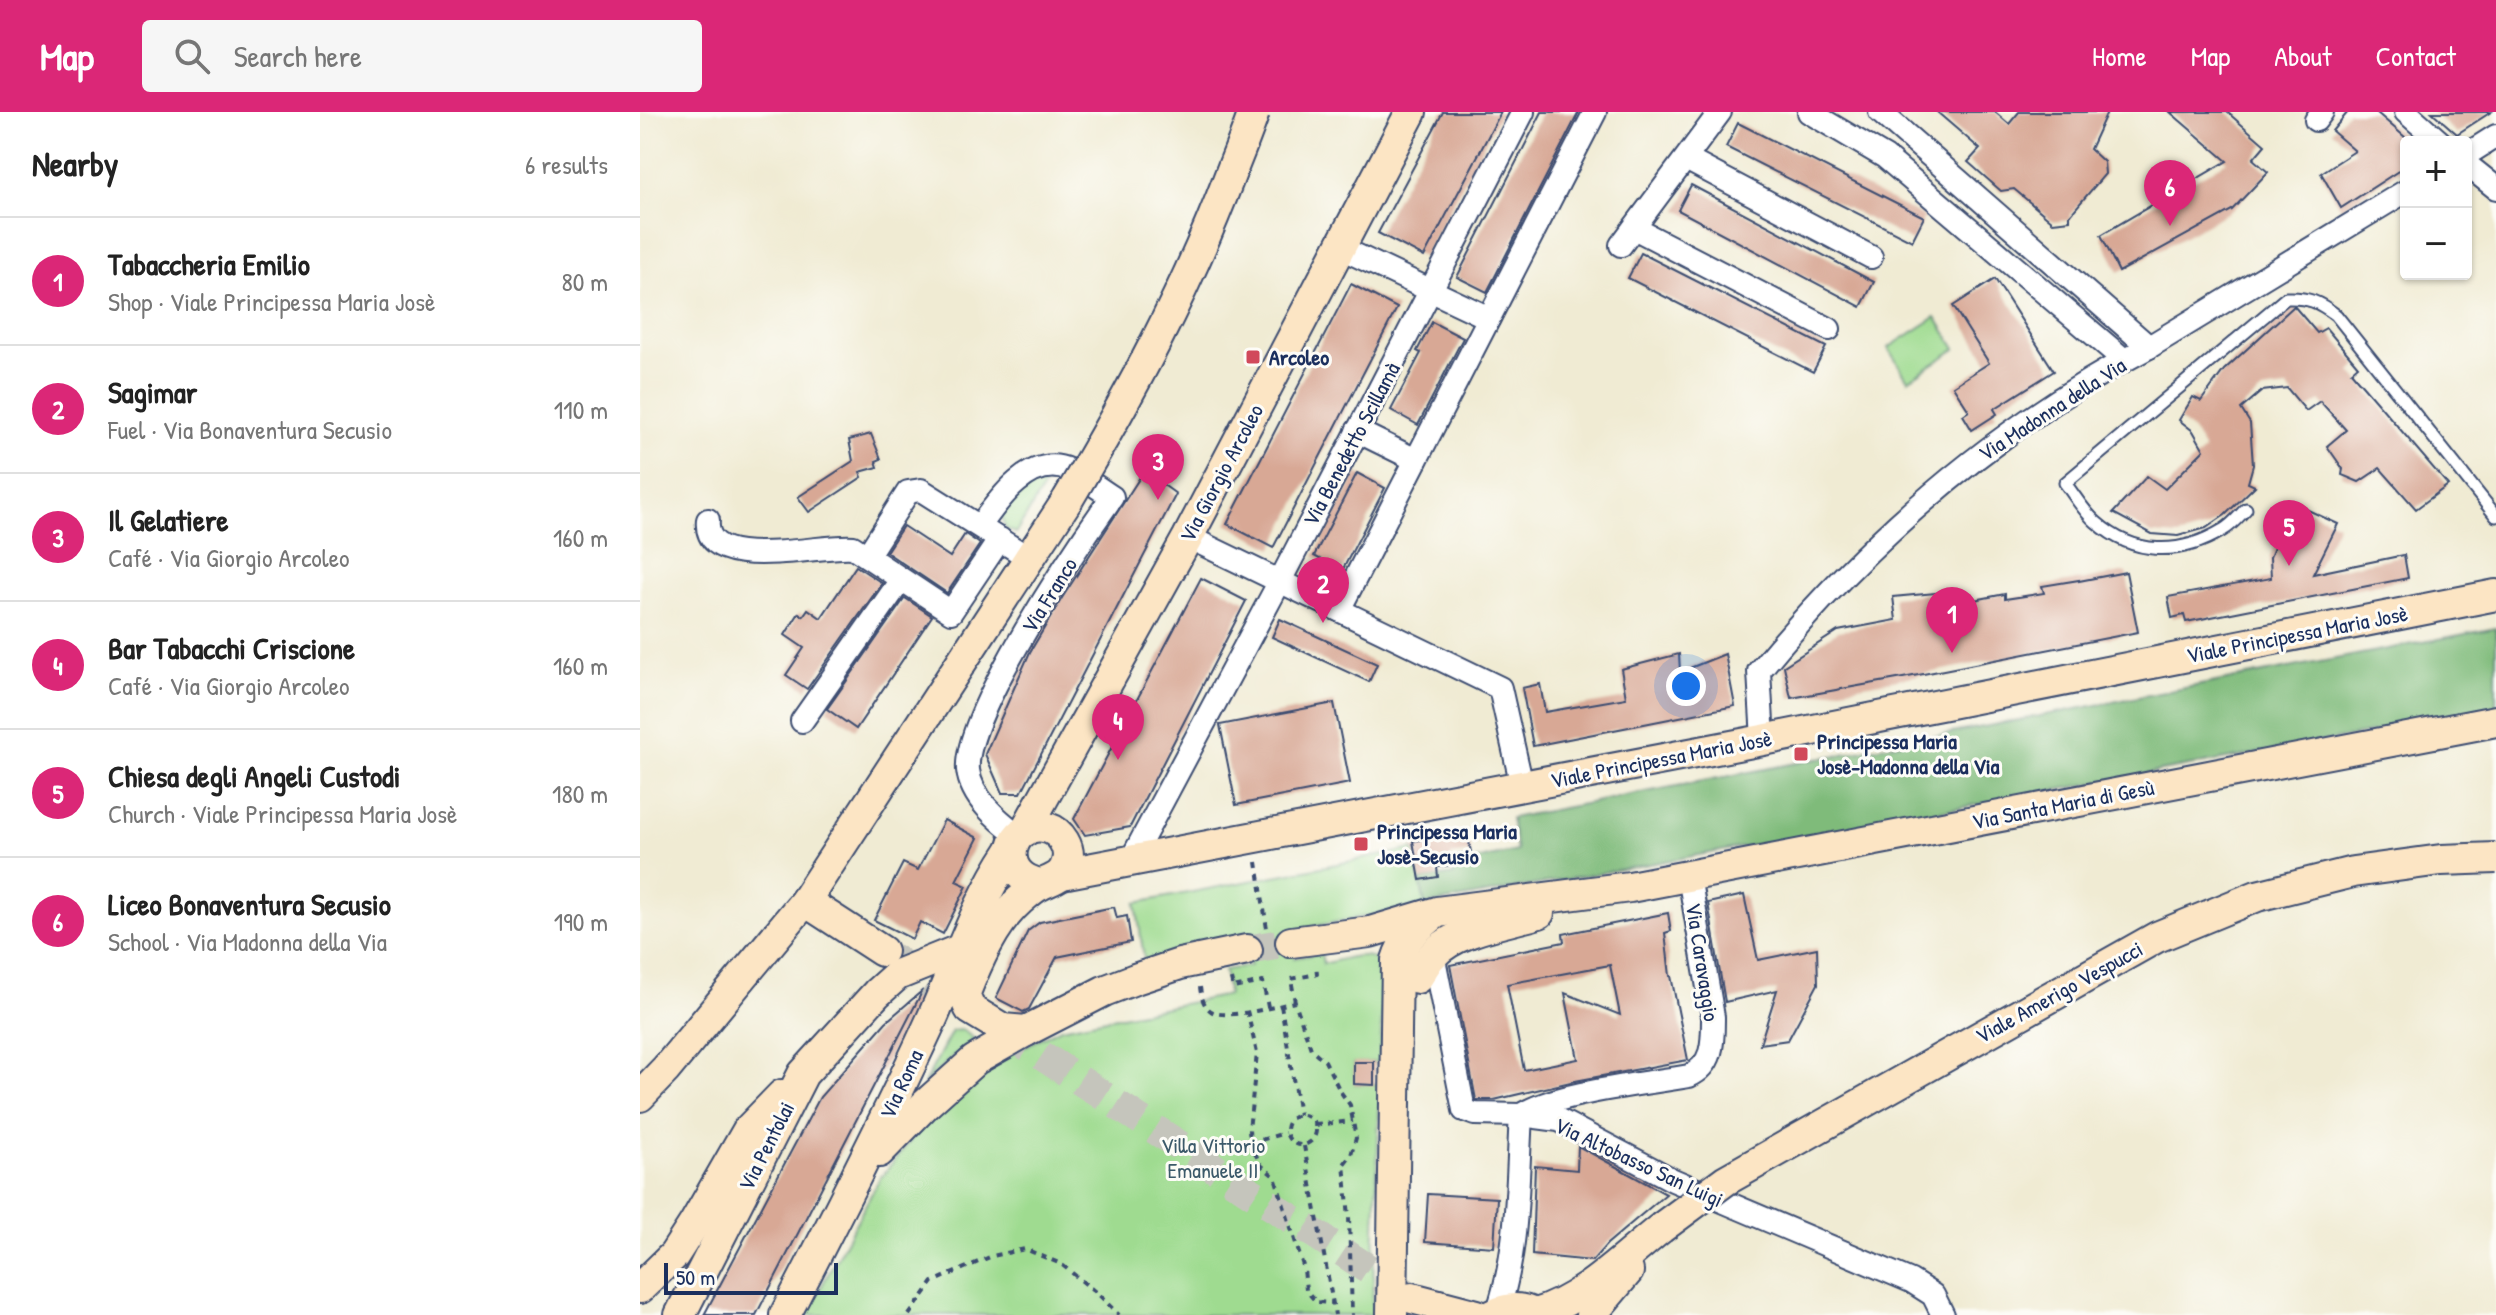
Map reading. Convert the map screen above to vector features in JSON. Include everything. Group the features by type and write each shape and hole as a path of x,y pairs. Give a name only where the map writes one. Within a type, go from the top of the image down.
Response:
{"main road":[{"path":"640,1096 666,1069 805,901 1068,499 1122,408 1171,314 1214,217 1254,112"},
{"name":"Via Giorgio Arcoleo","path":"1018,839 1188,537 1411,112"},
{"name":"Viale Principessa Maria Josè","path":"1051,879 1253,836 1763,740 2496,595"},
{"name":"Via Santa Maria di Gesù","path":"1630,887 2496,721"},
{"path":"952,999 974,972 1006,914 1051,879 1067,862 1067,849 1061,837 1051,829 1038,827 1018,839 1012,864 1018,875 1029,882 1051,879"},
{"name":"Via Roma","path":"785,1315 952,999 959,950 999,869 1018,839"},
{"name":"Viale Amerigo Vespucci","path":"1489,1314 1507,1309 1533,1313 1596,1299 1661,1228 1726,1180 2157,937 2257,896 2353,872 2441,860 2496,858"},
{"path":"861,1170 975,1060 1104,991 1180,964 1370,932 1437,912 1630,887"},
{"path":"1396,1174 1425,966 1452,940 1630,887"},
{"path":"805,901 882,951"},
{"path":"1392,1315 1397,960 1401,946 1437,912"},
{"path":"1370,932 1408,949 1415,963 1425,966"},
{"name":"Via Pentolai","path":"680,1315 803,1074 897,975 959,950"},
{"path":"877,993 909,988 952,999 1003,1029 1026,1031"},
{"path":"640,1288 674,1255 748,1130 803,1074"},
{"path":"1432,1315 1412,1298 1489,1314"}],"street":[{"name":"Via Benedetto Scillamà","path":"1131,860 1432,291 1523,112"},
{"path":"1339,610 1595,112"},
{"path":"1720,112 1628,236 1829,329"},
{"path":"1809,112 1885,157 2124,360"},
{"path":"1880,112 2149,347"},
{"path":"2406,112 2433,136"},
{"path":"2472,151 2496,136"},
{"path":"1686,159 1871,257"},
{"path":"2472,169 2496,188"},
{"name":"Via Madonna della Via","path":"1763,740 1759,671 1802,620 1908,514 1994,443 2124,360 2400,195"},
{"path":"1341,248 1489,318"},
{"path":"1357,431 1416,460"},
{"name":"Via Franco","path":"980,526 1006,493 1024,477 1053,466 1068,469 1112,497 1004,668 980,719 968,756 968,773 987,808 1018,839"},
{"path":"867,556 908,492 921,490 1029,558"},
{"path":"708,520 712,538 720,546 733,551 777,552 840,545 853,547 951,612 1000,539"},
{"path":"1188,537 1500,688 1522,786"},
{"path":"802,721 901,580"},
{"name":"Via Caravaggio","path":"1521,1115 1533,1108 1572,1097 1689,1076 1707,1064 1713,1039 1713,1017 1689,876"},
{"name":"Via Altobasso San Luigi","path":"1425,966 1464,1110 1475,1114 1559,1120 1673,1180 1911,1281 1933,1295 1943,1315"},
{"path":"1489,1314 1502,1298 1513,1239 1521,1115"},
{"path":"1513,1239 1520,1299 1533,1313"}],"lane":[{"path":"2246,509 2225,530 2200,540 2171,548 2145,549 2121,541 2094,521 2065,483 2286,298 2298,297 2317,300 2336,315 2496,516"}],"path":[{"path":"1253,836 1280,947 1317,974 1291,979 1295,1002 1311,1049 1325,1061 1350,1105 1356,1138 1351,1155 1344,1164 1352,1315"},
{"path":"1194,961 1202,1000 1211,1011 1225,1015 1295,1002"},
{"path":"1230,975 1233,988 1263,982 1268,1007"},
{"path":"1281,1005 1299,1115"},
{"path":"1247,1011 1257,1053 1250,1143 1261,1165 1275,1177 1304,1269 1306,1290 1316,1302 1333,1303"},
{"path":"1299,1115 1309,1117 1315,1125 1313,1140 1304,1146 1290,1142 1285,1133 1290,1119 1299,1115"},
{"path":"1315,1125 1353,1121"},
{"path":"1250,1143 1285,1133"},
{"path":"1304,1146 1335,1315"},
{"path":"909,1315 933,1282 992,1256 1025,1249 1061,1264 1119,1315"}],"green space":[{"path":"1936,317 1956,349 1908,380 1888,348"},
{"path":"1038,481 1046,483 1016,533 1006,529 1000,514 1016,493"},
{"path":"2496,628 2496,710 1425,905 1420,880 1454,875 1452,865 1517,851 1511,818"},
{"name":"Villa Vittorio Emanuele II","path":"1414,849 1425,905 1289,931 1294,958 1321,953 1323,964 1362,956 1375,960 1382,969 1380,1062 1354,1063 1355,1084 1380,1084 1372,1315 806,1315 880,1178 946,1097 984,1067 1061,1028 1228,995 1224,970 1250,966 1246,941 1145,965 1136,903"},
{"path":"962,1030 975,1039 924,1084 952,1031"}],"building":[{"path":"1443,112 1501,112 1424,257 1378,233"},
{"path":"1542,112 1579,112 1487,292 1457,277"},
{"path":"1937,112 1995,112 2009,124 2019,112 2107,112 2090,149 2104,162 2105,174 2070,215 2070,220 2053,222 2014,189 2001,191 1968,162 1980,149"},
{"path":"2170,112 2227,112 2265,145 2253,159 2268,172 2232,210 2119,272 2101,235 2227,161"},
{"path":"2348,112 2376,112 2404,136 2400,136 2400,170 2341,208 2321,173 2355,151 2332,131"},
{"path":"2432,112 2491,112 2457,134"},
{"path":"1738,123 1924,217 1912,241 1726,147"},
{"path":"1691,185 1874,282 1861,307 1678,210"},
{"path":"1641,253 1826,347 1813,372 1628,278"},
{"path":"1995,279 2054,371 1994,409 1997,414 1972,430 1963,415 1969,411 1953,386 1989,363 1953,306"},
{"path":"1351,284 1397,308 1273,548 1227,524"},
{"path":"2294,306 2317,333 2326,328 2358,366 2351,372 2448,485 2416,509 2380,468 2359,482 2342,475 2343,469 2327,446 2346,430 2320,401 2306,411 2287,388 2262,391 2241,409 2250,423 2253,465 2248,483 2255,486 2225,515 2206,528 2178,536 2152,534 2113,513 2147,476 2165,489 2204,450 2193,431 2179,420 2193,397 2201,401 2224,370"},
{"path":"1432,322 1463,338 1418,425 1391,410 1421,353 1417,351"},
{"path":"871,434 881,459 876,461 878,467 860,472 862,477 809,512 798,497 853,461 849,440"},
{"path":"1144,471 1176,494 1021,793 1002,793 985,754 1030,652"},
{"path":"1357,473 1385,488 1342,571 1314,556"},
{"path":"2293,503 2338,524 2313,574 2404,555 2408,578 2186,622 2184,615 2172,618 2168,597 2271,578 2270,557"},
{"path":"903,526 950,557 965,534 980,544 947,593 886,552"},
{"path":"856,566 882,583 807,689 786,675 804,648 785,635 799,613 803,616 808,609 821,618"},
{"path":"2126,572 2138,632 1791,698 1784,666 1838,631 1896,620 1893,597 1957,591 1959,603 2005,594 2005,599 2044,593 2042,586"},
{"path":"1201,578 1246,601 1130,827 1085,835 1074,819"},
{"path":"905,598 932,616 856,729 827,709"},
{"path":"1280,619 1377,664 1369,682 1272,637"},
{"path":"1679,654 1680,672 1725,654 1735,706 1533,746 1522,688 1540,684 1545,712 1626,698 1621,669"},
{"path":"1334,703 1350,783 1236,805 1220,725"},
{"path":"944,820 978,838 956,881 967,886 943,934 920,922 912,939 874,920 903,863 918,870"},
{"path":"1467,832 1471,852 1451,855 1452,865 1437,867 1438,877 1420,880 1413,841"},
{"path":"1744,895 1758,960 1817,948 1818,984 1788,1040 1760,1044 1777,990 1725,1002 1708,903"},
{"path":"1114,907 1117,918 1127,916 1131,942 1057,957 1029,1009 1023,1012 996,998 1028,931 1040,922"},
{"path":"1668,913 1671,931 1665,933 1670,976 1688,1060 1494,1100 1476,1100 1450,965 1564,942 1563,934","holes":["1610,965 1620,1015 1565,993 1578,1059 1524,1070 1507,984"]},
{"path":"923,990 756,1315 704,1315 820,1097 886,1022"},
{"path":"1354,1062 1374,1062 1374,1085 1354,1084"},
{"path":"1578,1146 1666,1194 1607,1244 1592,1261 1532,1255 1535,1166 1577,1170"},
{"path":"1428,1194 1497,1198 1494,1247 1425,1242"}],"tunnel":[{"path":"1247,950 1291,942"},
{"path":"891,957 1410,1296"}],"place":[{"name":"Liceo Bonaventura Secusio","path":"2170,226"},
{"name":"Arcoleo","path":"1253,357"},
{"name":"Il Gelatiere","path":"1158,500"},
{"name":"Chiesa degli Angeli Custodi","path":"2289,566"},
{"name":"Sagimar","path":"1323,623"},
{"name":"Tabaccheria Emilio","path":"1952,653"},
{"name":"Principessa Maria Josè-Madonna della Via","path":"1801,754"},
{"name":"Bar Tabacchi Criscione","path":"1118,760"},
{"name":"Principessa Maria Josè-Secusio","path":"1361,844"}]}
